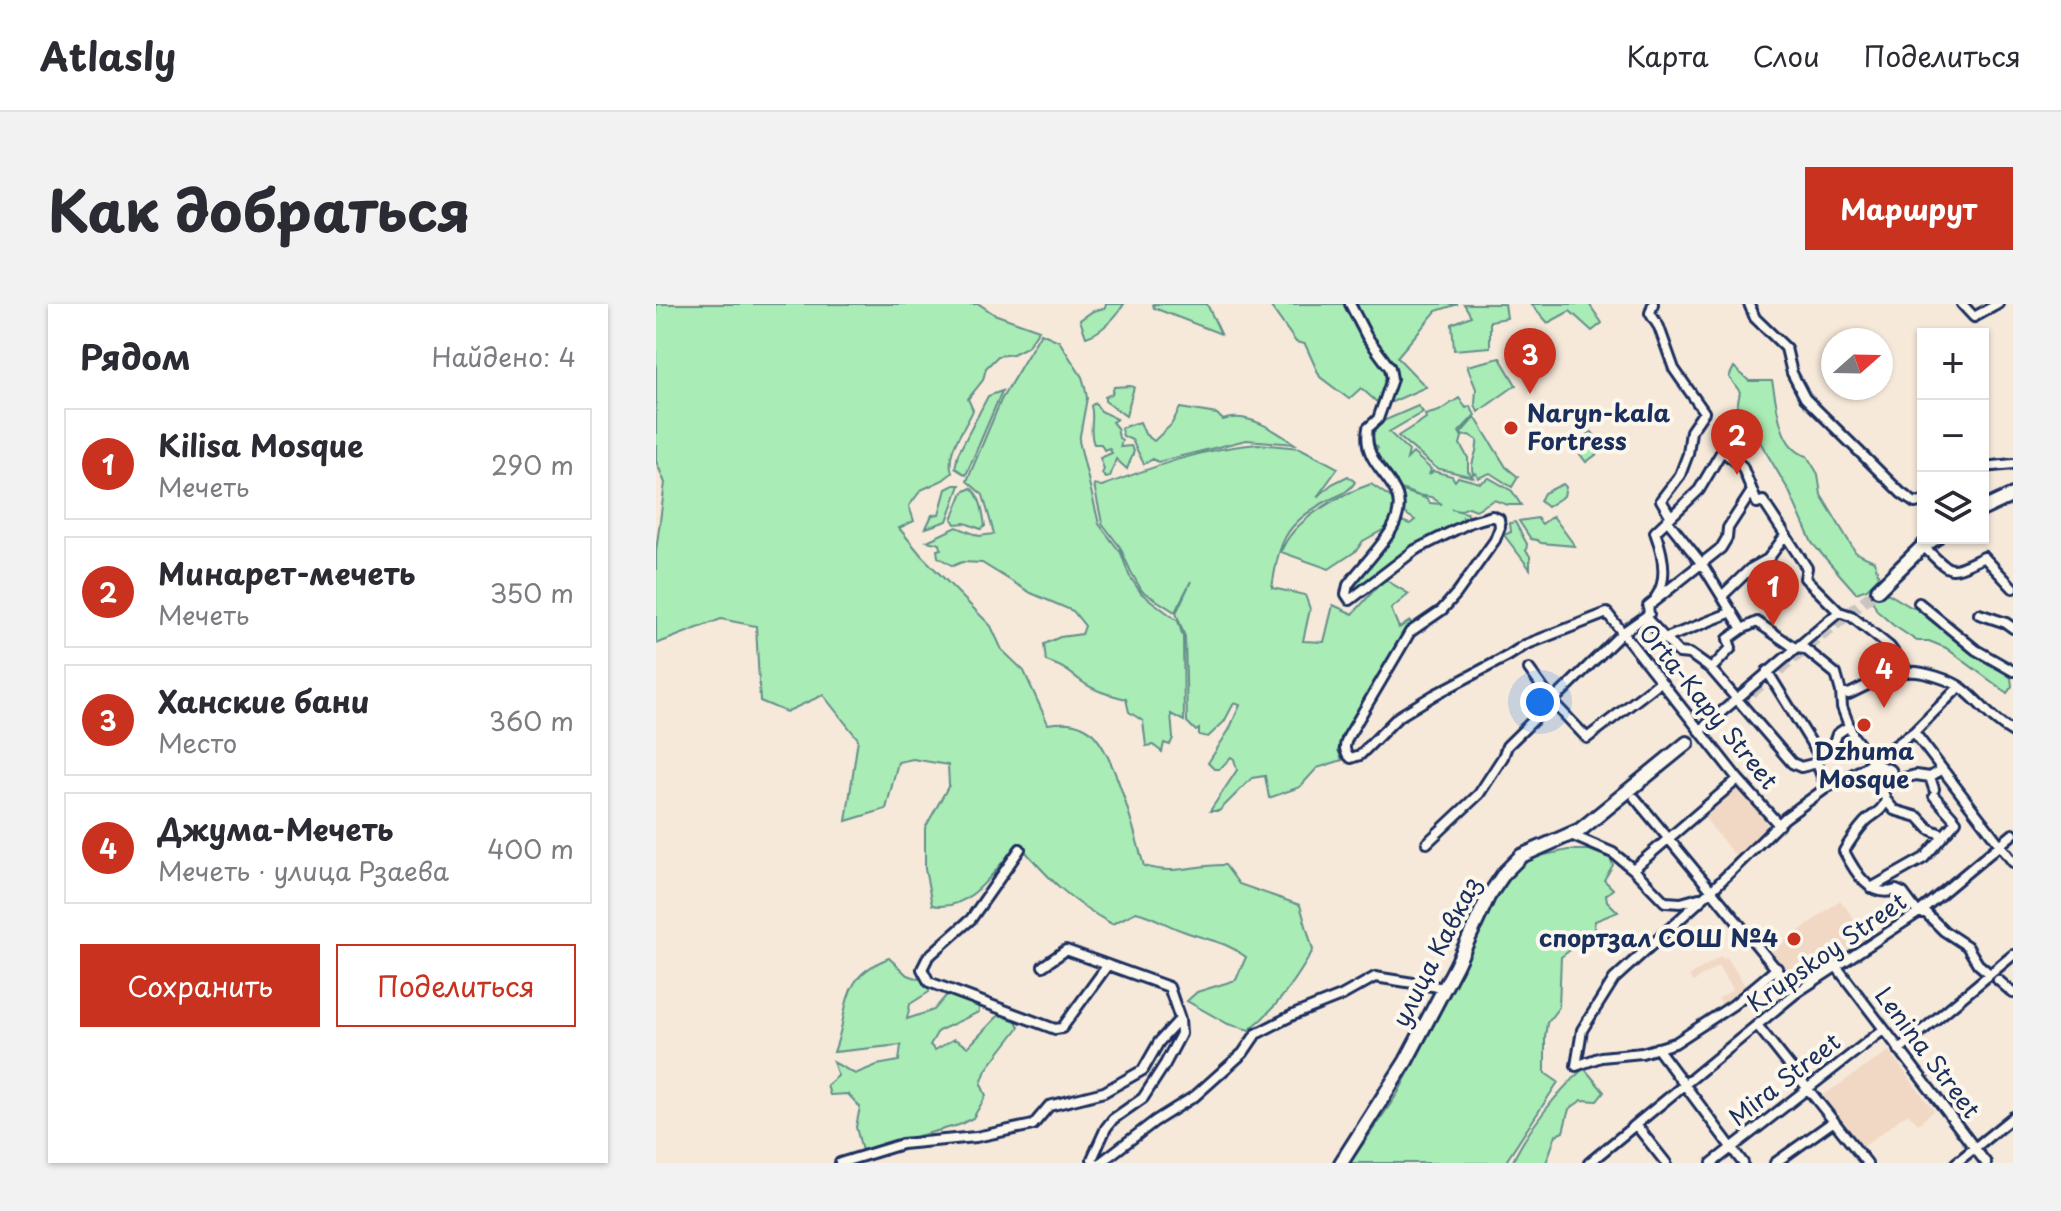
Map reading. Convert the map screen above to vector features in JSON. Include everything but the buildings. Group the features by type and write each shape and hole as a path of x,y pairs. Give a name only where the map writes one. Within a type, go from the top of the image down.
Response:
{"highway":[{"path":"1989,506 2013,495"},
{"path":"1878,590 1926,544"},
{"name":"улица Кавказ","path":"1341,1163 1395,1080 1445,988 1488,897 1505,872 1521,856 1571,835 1594,820 1687,743"}],"street":[{"name":"Orta-Kapy Street","path":"1350,304 1367,337 1390,368 1392,379 1378,419 1368,428 1365,440 1366,450 1397,490 1398,509 1394,525 1348,585 1346,594 1350,600 1415,550 1486,517 1496,517 1501,524 1495,540 1457,593 1442,610 1410,632 1348,737 1344,747 1346,754 1351,758 1360,755 1398,717 1525,645 1607,613 1699,731 1779,825"},
{"path":"1653,304 1650,313 1659,327 1674,369 1704,412 1691,431 1688,454 1680,475 1661,500 1669,519 1702,564 1742,629"},
{"path":"1749,304 1755,318 1786,348 1792,373 1805,398 1901,493 1917,502"},
{"path":"1962,304 1974,317 1998,304"},
{"path":"1653,602 1660,592 1663,566 1655,532 1699,490 1722,451 1742,466 1757,503 1763,501 1807,568 1805,578 1839,612 1851,616 1896,653 1907,672 1922,671 1959,687 1988,716 2013,732"},
{"path":"1989,466 2013,464"},
{"path":"1427,843 1479,794 1507,746 1622,633 1649,614 1648,606 1721,548 1728,528 1752,491"},
{"path":"1722,596 1750,569 1768,559 1785,536"},
{"path":"1923,546 1947,569 1954,571 1984,557 2013,588"},
{"path":"1919,603 1976,650 2013,671"},
{"path":"1664,639 1732,612"},
{"path":"1699,731 1839,612"},
{"path":"1979,614 2013,628"},
{"path":"1645,617 1679,653 1690,654 1711,669 1792,763 1801,767 1818,760 1830,751 1837,741 1837,734 1849,726"},
{"path":"1711,669 1731,648 1728,639 1757,622 1795,648 1805,649 1836,674 1849,726 1873,762 1886,800 1894,810 1918,817 1929,829 1943,835"},
{"path":"1841,692 1849,694 1904,667"},
{"path":"1529,669 1552,701 1587,738 1660,682"},
{"path":"1767,671 1797,723 1808,734 1826,788"},
{"path":"1777,968 1733,1005 1675,1043 1642,1053 1601,1057 1576,1066 1582,1030 1607,987 1785,818 1914,732 1959,687"},
{"path":"1914,732 2013,862"},
{"path":"1873,762 1891,770 1896,780 1916,775 1930,777 1941,770"},
{"path":"1870,889 1924,858 1956,821 1934,792 1930,777"},
{"path":"1633,869 1738,779"},
{"path":"1635,798 1796,993"},
{"path":"1886,800 1879,812 1867,819 1844,851 1854,870 1870,889 1903,893 1918,913 1926,913 1944,931 1967,946 1978,964 2013,993"},
{"name":"Krupskoy Street","path":"1589,1163 1796,993 1918,913 2013,834"},
{"path":"1571,835 1613,853 1665,902 1681,903 1703,896"},
{"path":"1020,849 971,919 928,957 922,969 929,982 1055,1029 1062,1028 1107,966"},
{"path":"1043,966 1066,950 1169,987 1180,1019 1181,1034 1143,1098 1113,1119 1106,1128 1092,1159 1098,1163 1195,1096 1243,1053 1256,1034 1293,1015 1341,996 1375,977 1445,988"},
{"path":"1899,1050 1994,977 2013,955"},
{"name":"Lenina Street","path":"1836,966 1986,1163"},
{"path":"840,1163 902,1144 976,1137 1033,1125 1049,1106 1104,1092 1143,1070 1159,1042 1180,1019"},
{"path":"1757,1025 1867,1163"},
{"name":"Mira Street","path":"1712,1163 1883,1030"},
{"path":"1657,1048 1743,1163"},
{"path":"1956,1163 2013,1117"},
{"path":"1775,1163 1834,1121"},
{"path":"1636,1125 1666,1163"}],"shaded area":[{"path":"1736,785 1764,816 1768,829 1735,856 1700,812"},
{"path":"1840,900 1871,941 1800,994 1770,953"},
{"path":"1721,956 1723,959 1727,957 1747,989 1722,1005 1718,999 1733,989 1718,966 1693,982 1689,976"},
{"path":"1889,1051 1934,1111 1918,1124 1908,1113 1863,1147 1822,1096"}],"green space":[{"path":"656,304 979,304 994,314 1039,330 1027,347 1013,354 998,356 986,368 983,380 968,399 973,410 953,448 952,473 921,490 909,506 914,521 899,528 921,555 991,626 1002,650 1024,671 1048,724 1076,725 1095,736 1114,769 1144,866 1176,870 1225,865 1239,884 1300,905 1313,950 1285,993 1249,1030 1228,1024 1187,1001 1197,992 1236,980 1246,957 1223,944 1136,912 1112,924 1061,888 1018,843 992,876 970,896 946,906 932,905 925,869 925,828 949,785 948,765 913,759 898,762 886,809 846,821 858,739 823,695 786,712 760,701 756,626 721,619 656,644 656,551 665,483 656,461"},
{"path":"1106,304 1124,304 1108,324 1086,337 1080,320 1093,311 1105,308"},
{"path":"1153,304 1207,304 1221,334 1154,308"},
{"path":"1269,304 1458,304 1436,311 1397,357 1426,387 1392,402 1378,403 1361,388 1349,399 1320,377 1305,344 1296,342"},
{"path":"1464,304 1505,304 1507,318 1490,321 1490,347 1454,350 1452,324 1471,316"},
{"path":"1531,304 1589,304 1602,323 1592,331 1570,311 1548,323"},
{"path":"1041,333 1059,341 1082,377 1087,398 1079,441 1099,524 1121,553 1129,575 1141,593 1178,621 1183,637 1184,721 1171,714 1173,738 1170,745 1164,743 1162,752 1153,745 1146,746 1143,721 1129,712 1126,699 1091,687 1065,669 1046,661 1044,644 1060,637 1082,634 1085,626 1073,611 1031,593 982,563 962,562 953,566 938,557 940,544 927,541 957,527 979,536 994,534 983,495 967,481 1001,400"},
{"path":"1500,358 1516,385 1478,412 1476,389 1467,366"},
{"path":"1734,367 1749,381 1772,381 1781,425 1790,444 1807,456 1818,474 1821,495 1856,553 1874,561 1879,577 1867,589 1856,593 1812,543 1789,491 1760,442 1741,427 1736,412 1740,392 1729,377"},
{"path":"1114,387 1134,387 1126,416 1105,401 1105,397 1112,394"},
{"path":"1002,391 966,475 955,468 958,454 988,396"},
{"path":"1459,398 1466,408 1470,406 1475,415 1459,432 1462,437 1460,444 1468,458 1468,471 1473,477 1436,468 1398,436 1426,418 1425,415 1439,411"},
{"path":"1095,403 1101,411 1117,419 1112,422 1122,440 1120,447 1131,446 1134,451 1127,469 1116,459 1110,477 1106,478 1102,474 1104,469 1100,458 1112,453 1109,448 1104,450 1101,444 1094,444 1092,439 1091,406"},
{"path":"1418,406 1423,412 1389,432 1409,451 1407,459 1413,453 1431,469 1429,475 1433,471 1452,476 1455,481 1458,477 1480,483 1489,478 1512,491 1521,505 1494,500 1476,510 1469,507 1459,511 1467,513 1469,517 1477,515 1467,522 1463,518 1464,524 1394,560 1353,594 1350,589 1354,581 1401,521 1410,524 1415,520 1403,512 1403,491 1425,498 1430,503 1442,504 1431,497 1401,489 1373,454 1378,448 1368,437 1370,430 1375,431 1381,422"},
{"path":"1180,408 1217,414 1223,420 1251,420 1295,444 1246,440 1158,462 1153,459 1144,464 1132,440 1123,436 1121,428 1140,422 1145,434 1154,441 1171,425"},
{"path":"1475,417 1506,467 1518,477 1512,487 1490,473 1478,478 1476,473 1473,474 1477,440 1461,433"},
{"path":"1592,432 1604,449 1586,462 1573,445"},
{"path":"1258,444 1300,448 1338,468 1317,497 1348,476 1355,482 1346,492 1300,519 1285,537 1277,559 1272,588 1305,595 1310,609 1303,641 1324,642 1333,605 1353,614 1384,579 1409,594 1391,609 1399,628 1410,621 1412,625 1406,629 1338,750 1342,760 1317,768 1300,787 1269,798 1265,776 1252,778 1219,811 1210,811 1237,770 1231,757 1220,769 1214,769 1208,763 1229,730 1240,705 1234,703 1224,722 1208,737 1199,735 1199,729 1196,731 1187,722 1185,637 1176,613 1191,581 1175,612 1142,591 1120,547 1102,523 1094,485 1102,486 1198,454"},
{"path":"1371,484 1393,499 1394,514 1388,527 1363,541 1356,551 1329,569 1281,552 1295,529 1306,519 1331,502"},
{"path":"1563,484 1566,487 1564,496 1547,507 1540,501 1544,493"},
{"path":"960,485 947,521 926,528 932,515 939,514 946,489"},
{"path":"971,488 982,510 985,526 981,529 965,523 955,524 952,519 963,492"},
{"path":"1553,516 1575,546 1531,539 1519,521 1537,518 1542,524"},
{"path":"1515,522 1527,544 1530,569 1504,535 1511,532 1510,523"},
{"path":"1879,593 1889,594 1925,611 1988,657 2011,678 2012,686 2007,693 1946,648 1929,641 1917,641 1893,625 1877,611 1872,600"},
{"path":"1568,850 1589,850 1610,858 1613,865 1604,880 1613,889 1606,895 1607,901 1618,912 1595,921 1597,930 1561,957 1559,1007 1547,1023 1545,1037 1545,1073 1558,1082 1505,1163 1350,1163 1398,1093 1462,971 1490,904 1516,866 1530,858"},
{"path":"889,958 907,975 929,982 929,992 910,1004 907,1019 934,1010 951,990 978,1000 979,1012 938,1031 930,1045 935,1050 954,1039 968,1047 998,1016 1012,1013 1019,1027 986,1070 981,1084 986,1096 973,1118 959,1125 862,1151 856,1127 860,1107 848,1094 830,1095 827,1085 838,1076 833,1062 855,1074 899,1061 901,1045 834,1052 853,985 872,966"},
{"path":"1584,1068 1604,1092 1597,1101 1582,1100 1569,1109 1563,1132 1556,1135 1546,1163 1512,1163 1544,1112"}],"tunnel":[{"path":"1737,704 1878,590"}],"place":[{"name":"Ханские бани","path":"1530,394"},
{"name":"Naryn-kala Fortress","path":"1511,428"},
{"name":"Минарет-мечеть","path":"1737,475"},
{"name":"Kilisa Mosque","path":"1773,626"},
{"name":"Джума-Мечеть","path":"1884,708"},
{"name":"Dzhuma Mosque","path":"1864,725"},
{"name":"спортзал СОШ №4","path":"1794,939"}]}
